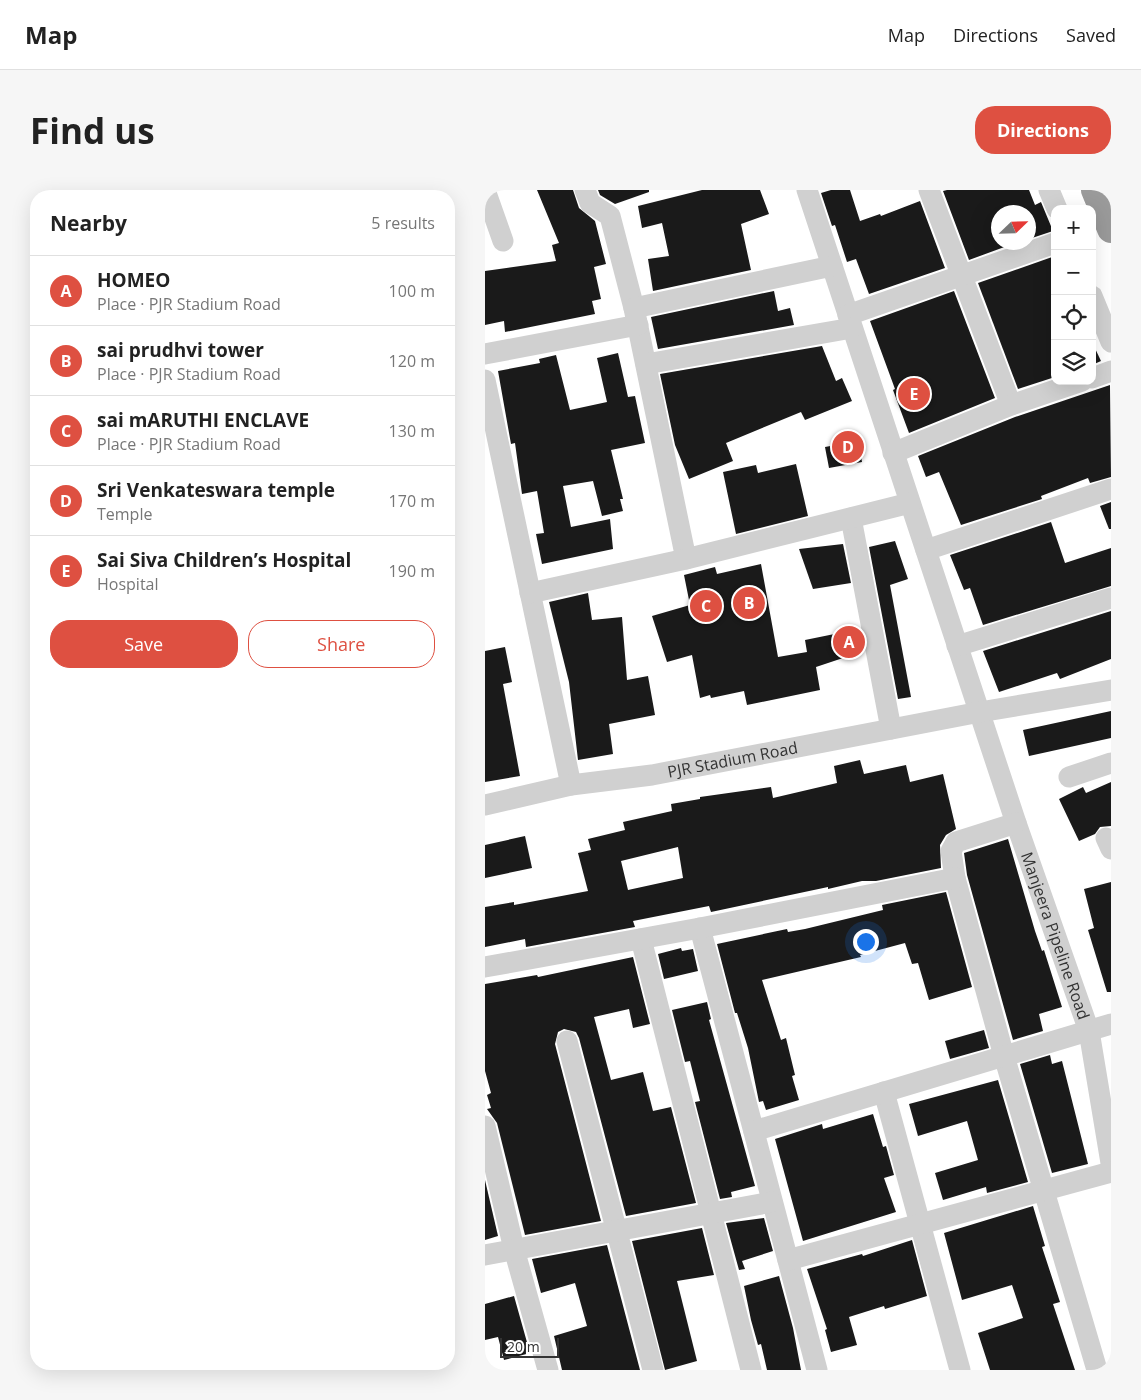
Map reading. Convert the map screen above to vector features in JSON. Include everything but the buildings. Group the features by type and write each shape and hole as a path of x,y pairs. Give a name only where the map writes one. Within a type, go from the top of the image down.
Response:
{"highway":[{"path":"1095,190 1103,225"}],"street":[{"path":"485,190 503,241"},
{"path":"585,190 590,203 610,216 636,317 686,559"},
{"name":"Manjeera Pipeline Road","path":"807,190 1016,823 1089,1031 1111,1163"},
{"path":"929,190 1011,405"},
{"path":"1049,190 1055,205"},
{"path":"646,364 850,321 961,276 1051,244"},
{"path":"485,354 832,266"},
{"path":"1096,306 1111,342"},
{"path":"1096,377 1111,371"},
{"path":"485,380 571,785"},
{"path":"893,453 1011,405 1070,385"},
{"path":"926,550 1111,488"},
{"path":"530,593 686,559 910,503"},
{"path":"851,518 891,729"},
{"path":"957,646 1111,598"},
{"name":"PJR Stadium Road","path":"485,805 571,785 652,775 980,712 1111,690"},
{"path":"1069,778 1111,764"},
{"path":"1016,823 956,842 951,850 955,878 1004,1056 1097,1370"},
{"path":"485,967 700,928 955,878"},
{"path":"700,928 817,1370"},
{"path":"641,939 709,1213 751,1370"},
{"path":"754,1131 1111,1024"},
{"path":"567,1041 653,1370"},
{"path":"884,1092 960,1370"},
{"path":"485,1126 514,1249 548,1370"},
{"path":"788,1260 1111,1172"},
{"path":"485,1255 616,1229 772,1202"}],"place":[{"name":"Sai Siva Children’s Hospital","path":"914,394"},
{"name":"Sri Venkateswara temple","path":"848,447"},
{"name":"sai prudhvi tower","path":"749,603"},
{"name":"sai mARUTHI ENCLAVE","path":"706,606"},
{"name":"HOMEO","path":"849,642"}]}
